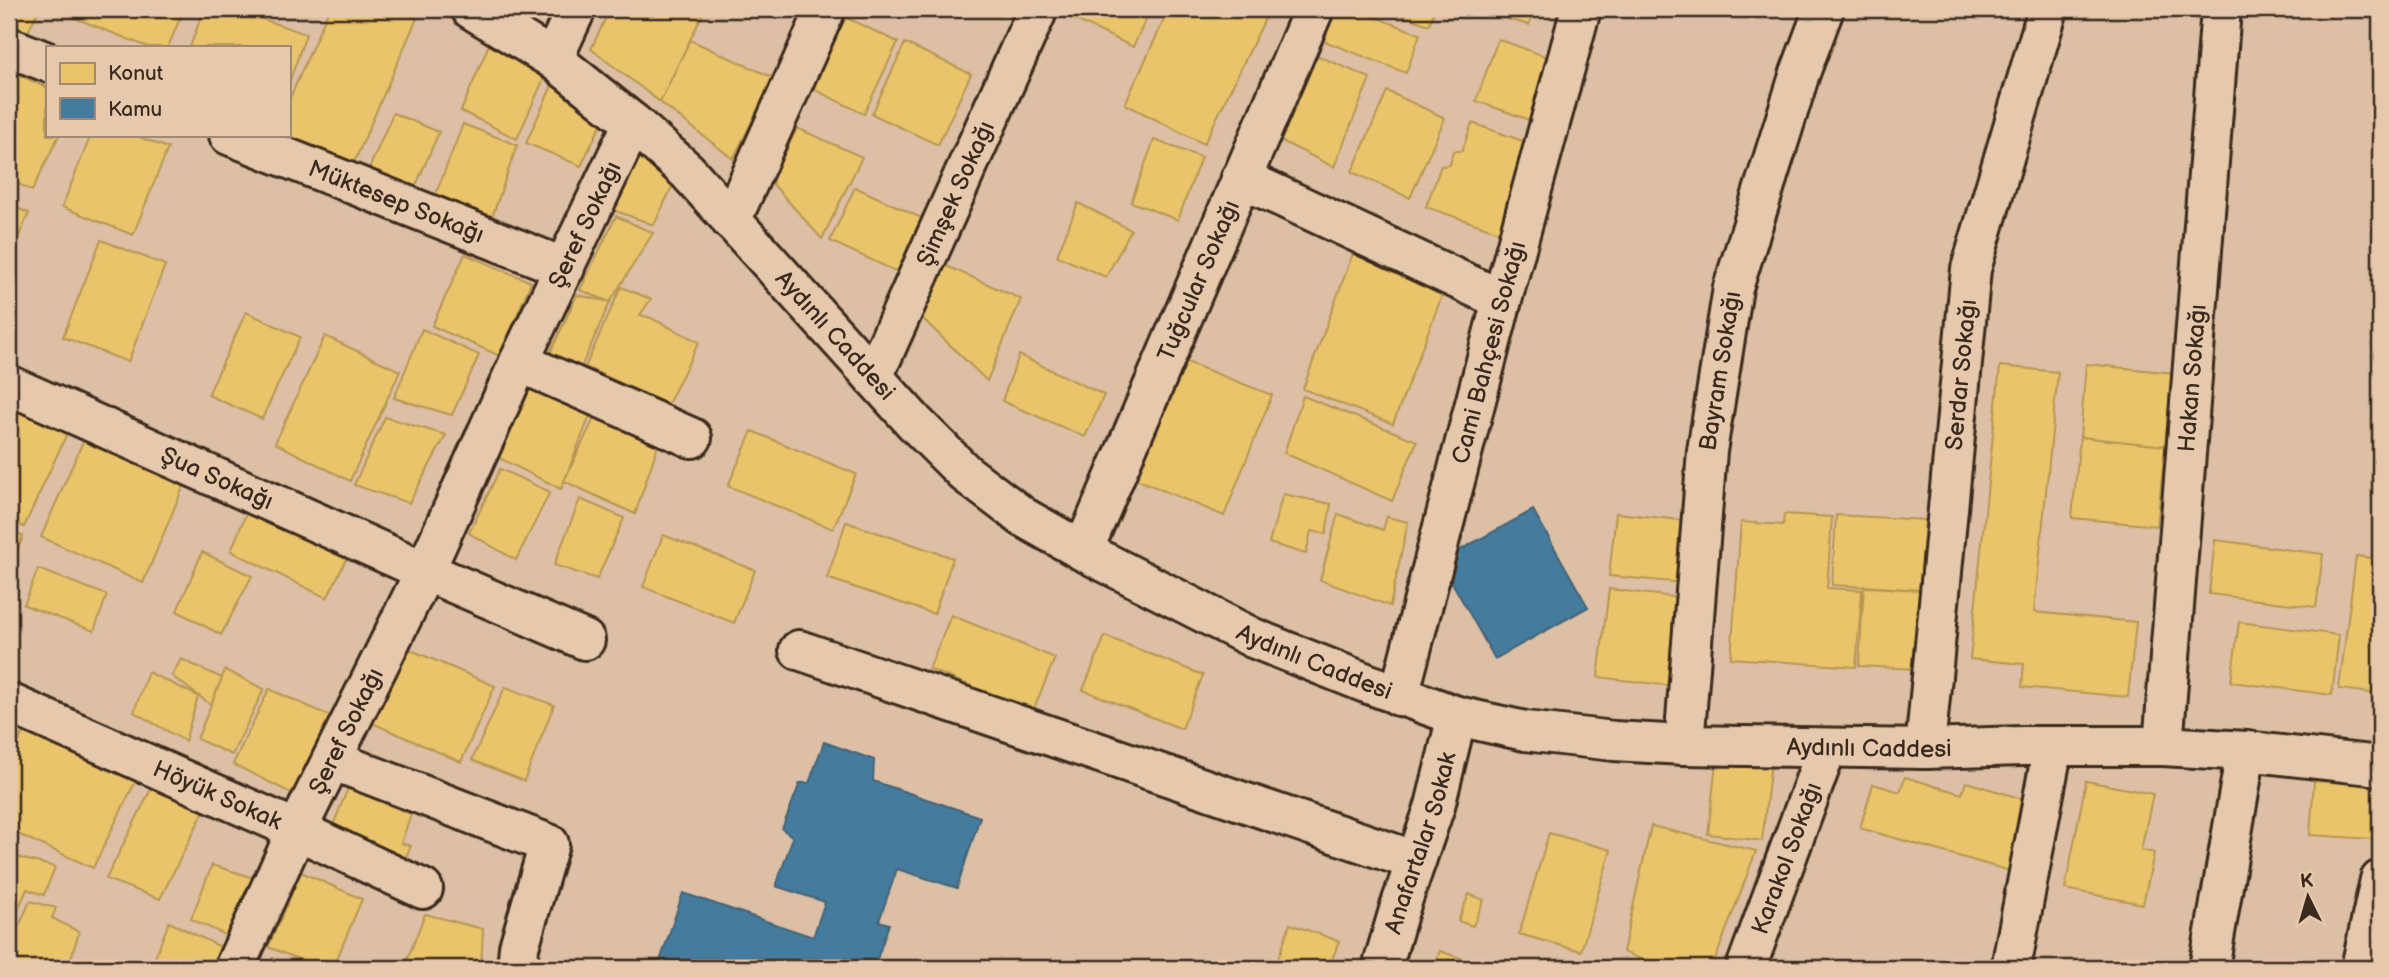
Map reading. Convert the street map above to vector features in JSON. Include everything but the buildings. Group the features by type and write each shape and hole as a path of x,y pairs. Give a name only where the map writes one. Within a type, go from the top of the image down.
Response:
{"street":[{"name":"Aydınlı Caddesi","path":"471,9 553,59 633,123 687,171 914,422 965,473 1023,517 1252,638 1457,716 1525,731 1614,741 1684,745 1925,749 2163,746 2246,751 2380,766"},
{"path":"553,59 576,9"},
{"path":"731,221 826,9"},
{"name":"Şimşek Sokağı","path":"873,377 1038,9"},
{"name":"Tuğcular Sokağı","path":"1083,551 1314,9"},
{"name":"Cami Bahçesi Sokağı","path":"1399,696 1581,9"},
{"name":"Bayram Sokağı","path":"1684,745 1707,451 1733,288 1800,72 1824,9"},
{"name":"Serdar Sokağı","path":"1925,749 1971,269 2048,9"},
{"name":"Hakan Sokağı","path":"2163,746 2221,9"},
{"path":"9,47 46,62"},
{"name":"Şeref Sokağı","path":"234,968 297,830 425,571 519,362 633,123"},
{"name":"Müktesep Sokağı","path":"232,136 565,268"},
{"path":"1241,178 1502,300"},
{"path":"519,362 692,438"},
{"name":"Şua Sokağı","path":"9,385 425,571"},
{"path":"425,571 584,640"},
{"path":"799,650 1416,861"},
{"name":"Höyük Sokak","path":"9,703 297,830 423,889"},
{"name":"Anafartalar Sokak","path":"1382,968 1435,806 1457,716"},
{"path":"2011,968 2053,746"},
{"name":"Karakol Sokağı","path":"1746,968 1827,748"},
{"path":"2209,968 2246,751"},
{"path":"332,760 549,844 519,947 517,968"},
{"path":"2361,968 2380,880"}]}
